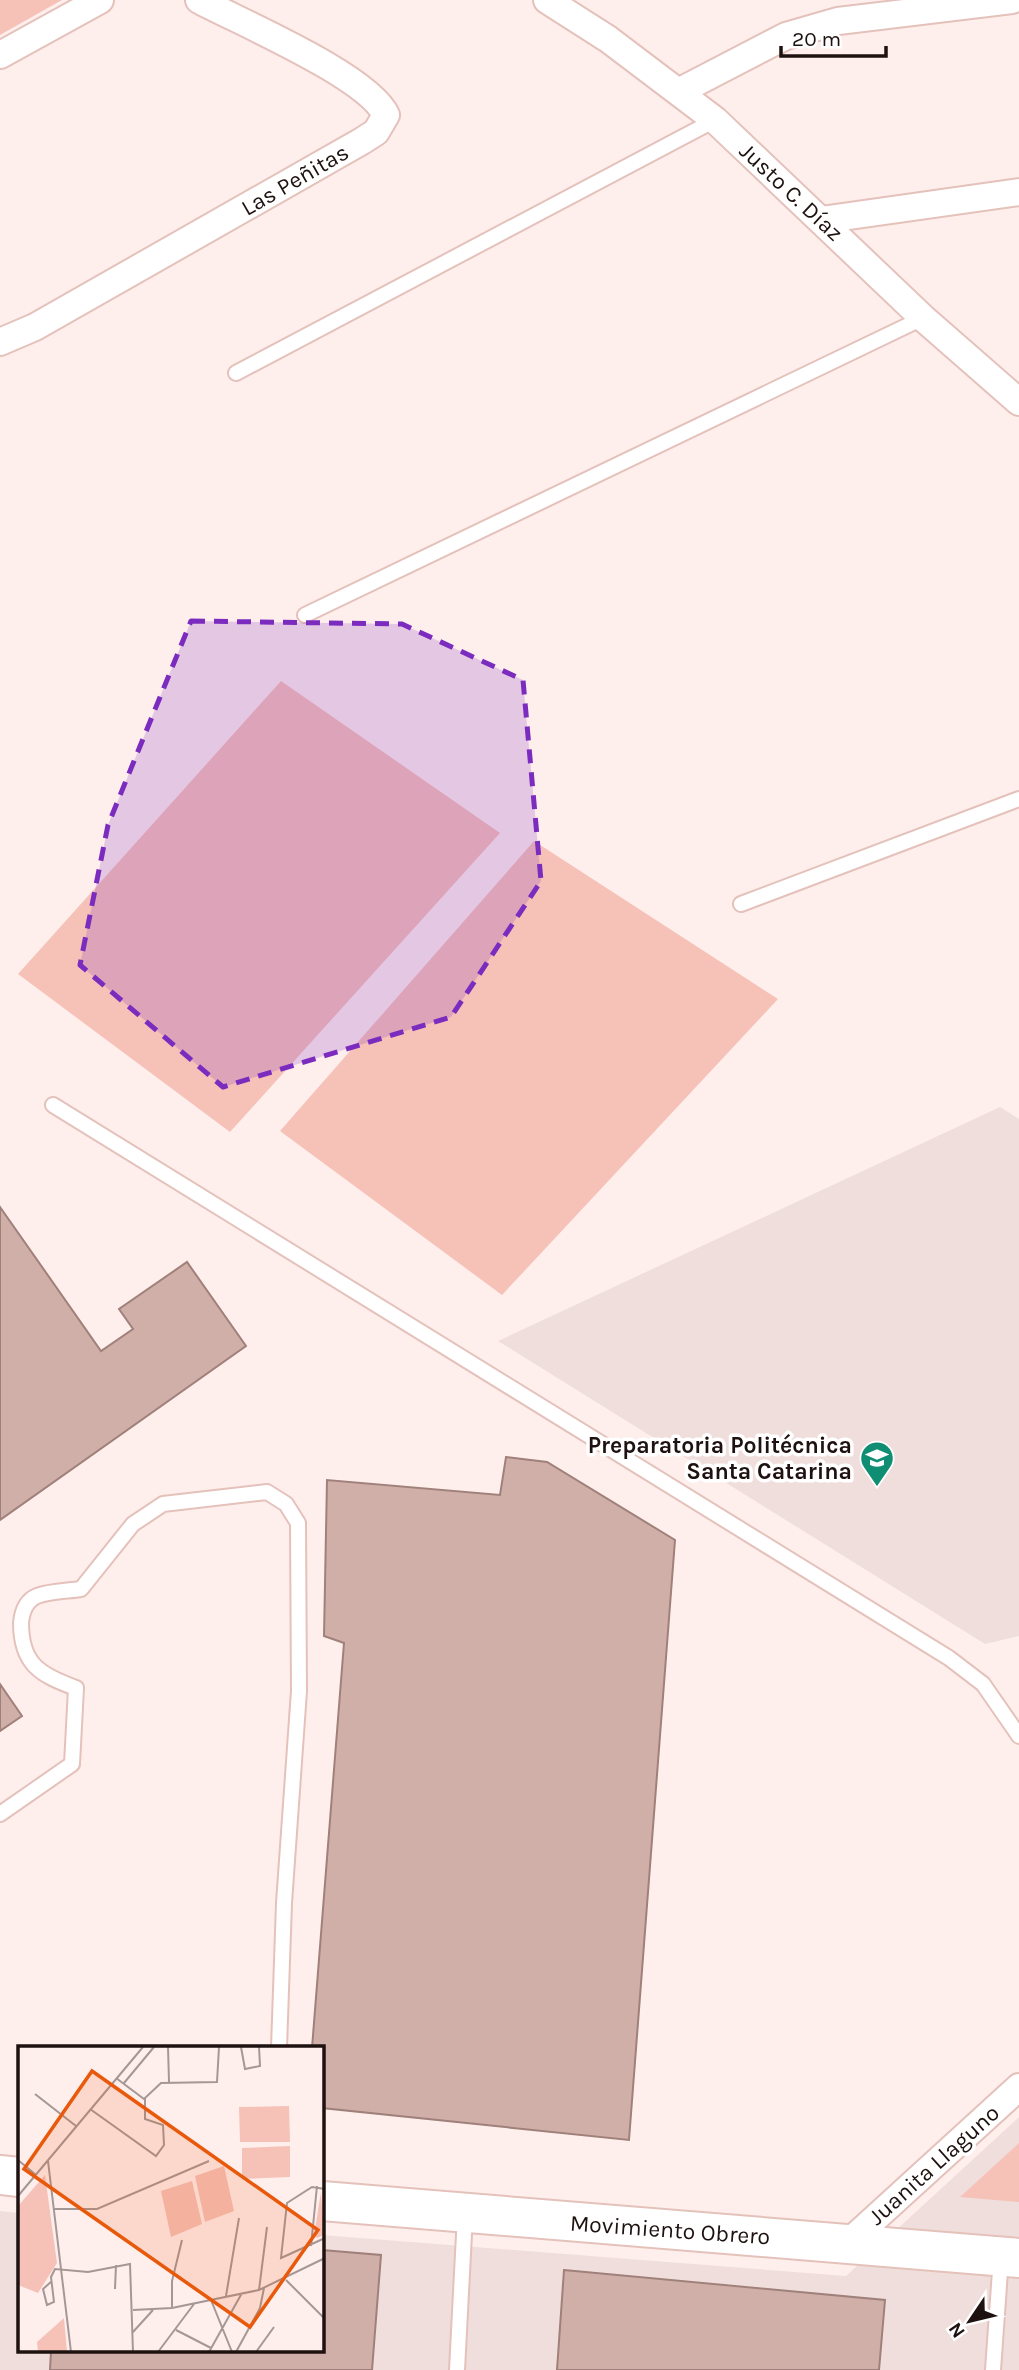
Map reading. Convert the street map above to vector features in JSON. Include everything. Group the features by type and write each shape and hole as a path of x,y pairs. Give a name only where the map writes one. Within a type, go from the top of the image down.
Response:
{"street":[{"path":"0,55 100,0"},
{"name":"Las Peñitas","path":"0,342 35,327 362,141 383,124 386,114 377,99 348,78 199,0"},
{"name":"Justo C. Díaz","path":"547,0 680,91 715,120 923,318 1019,402"},
{"path":"680,91 786,36 838,21 893,12 1012,0"},
{"path":"821,219 1019,192"},
{"name":"Juanita Llaguno","path":"848,2243 1019,2087"},
{"path":"0,2175 18,2177"},
{"name":"Movimiento Obrero","path":"324,2201 1010,2257"}],"lane":[{"path":"236,373 715,120"},
{"path":"304,615 923,318"},
{"path":"741,904 1019,799"},
{"path":"53,1105 949,1658 983,1684 1019,1736"},
{"path":"0,1814 72,1764 76,1688 49,1678 32,1664 21,1645 22,1612 27,1604 37,1596 81,1589 133,1524 163,1504 267,1492 285,1504 298,1524 299,1691 284,1903 279,2046"},
{"path":"457,2370 465,2214"},
{"path":"993,2370 1010,2257"}],"highlighted area":[{"path":"191,621 402,624 523,680 541,881 451,1017 223,1087 80,965 108,825"}],"shaded area":[{"path":"0,0 62,0 0,35"},
{"path":"281,681 500,833 230,1132 18,974"},
{"path":"534,841 778,999 502,1295 280,1131"},
{"name":"Preparatoria Politécnica Santa Catarina","path":"1000,1107 1019,1119 1019,1636 985,1644 498,1341"},
{"path":"1019,2117 1019,2370 0,2370 0,2211 18,2213 18,2352 324,2352 324,2235 846,2276"},
{"path":"1019,2143 1019,2202 960,2197"}],"building":[{"path":"0,1207 101,1351 133,1329 119,1309 187,1262 246,1346 0,1520"},
{"path":"506,1457 547,1462 675,1540 629,2140 324,2108 324,2046 312,2046 344,1643 324,1636 327,1480 500,1495"},
{"path":"0,1684 22,1716 0,1731"},
{"path":"324,2250 381,2255 372,2370 50,2370 51,2352 324,2352"},
{"path":"564,2270 885,2300 879,2370 557,2370"}],"place":[{"name":"Preparatoria Politécnica Santa Catarina","path":"877,1488"}]}
